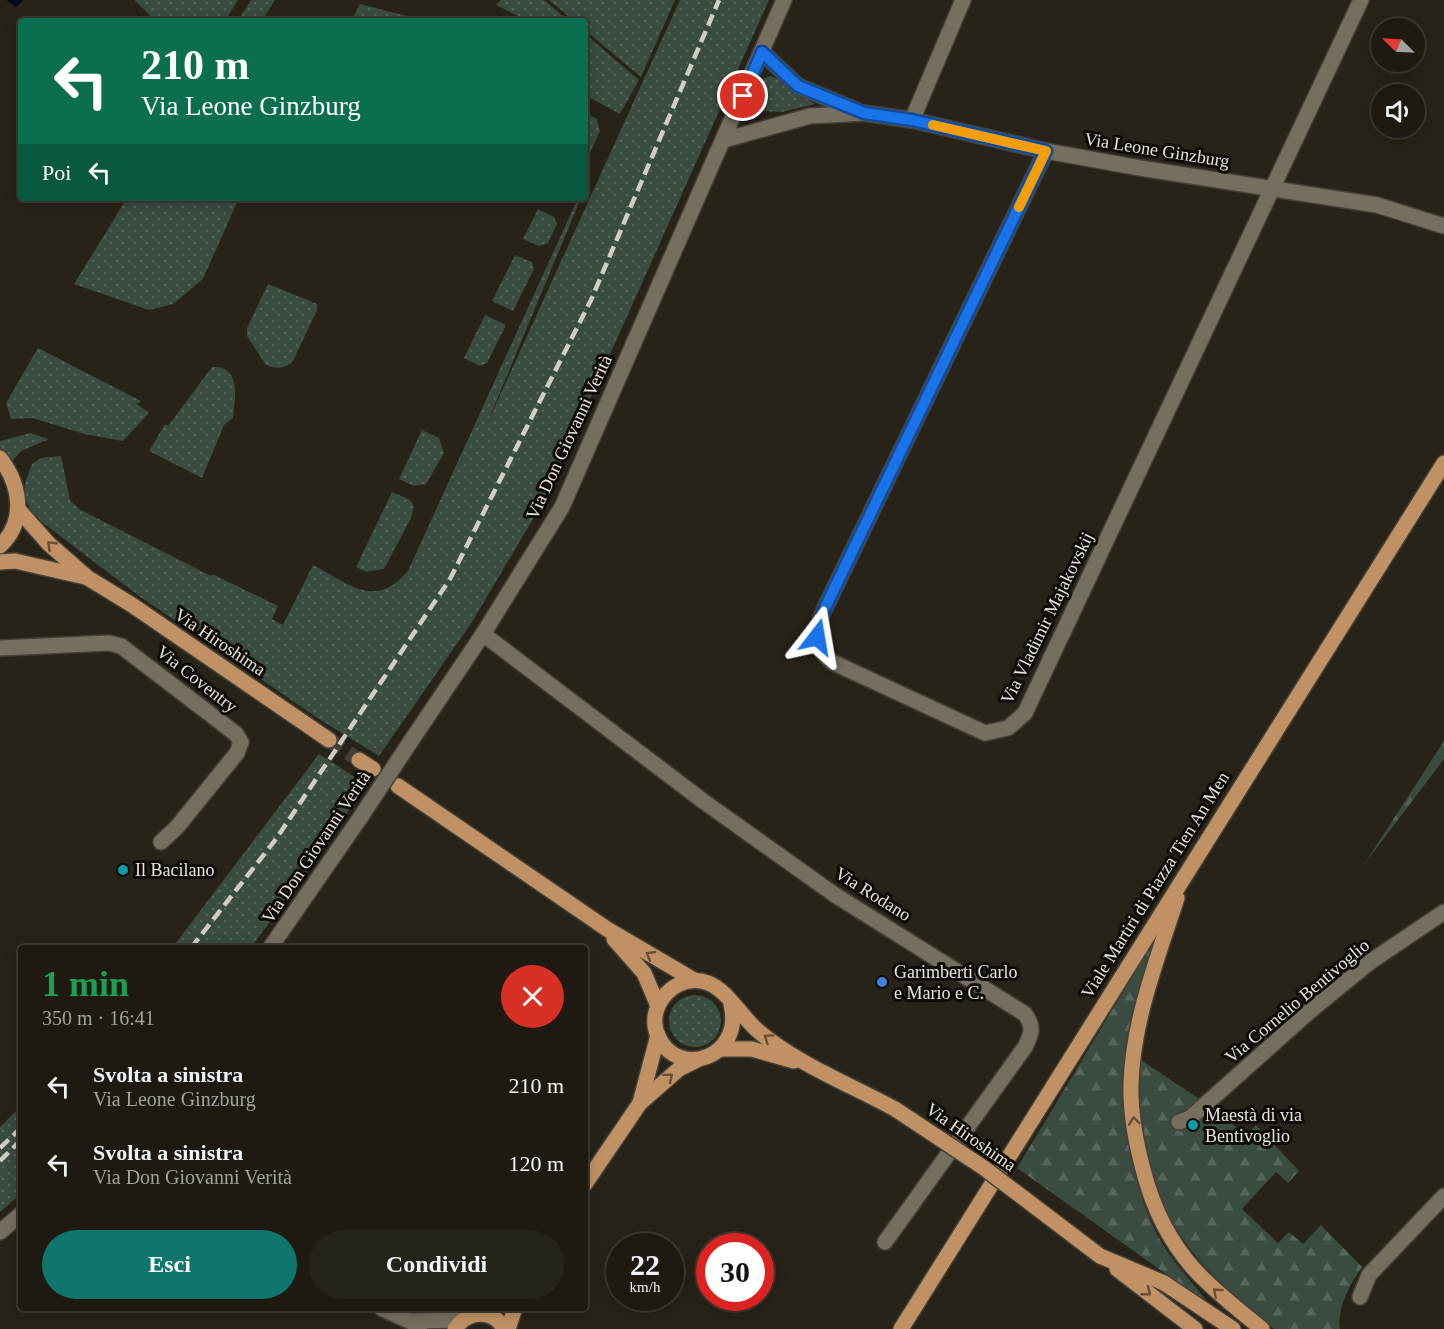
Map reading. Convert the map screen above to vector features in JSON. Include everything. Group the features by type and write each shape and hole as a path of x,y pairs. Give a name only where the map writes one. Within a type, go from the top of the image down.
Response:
{"main road":[{"path":"0,458 10,471 16,487 18,509 14,527 0,546"},
{"name":"Viale Martiri di Piazza Tien An Men","path":"901,1329 1444,463"},
{"name":"Via Hiroshima","path":"18,509 49,544 88,578 329,740"},
{"name":"Via Hiroshima","path":"0,562 15,561 88,578"},
{"path":"359,760 373,769"},
{"name":"Via Hiroshima","path":"398,786 607,929 694,980 716,986 757,1030 810,1066 895,1109 984,1168 1192,1328"},
{"path":"1184,877 1153,972 1139,1028 1131,1083 1133,1121 1150,1194 1170,1234 1193,1268 1208,1284 1263,1329"},
{"name":"Via Hiroshima","path":"607,929 644,973 658,1006 656,1016 658,1035 640,1102"},
{"path":"658,1006 672,987 694,980"},
{"path":"721,1048 733,1028 731,1004"},
{"path":"658,1035 675,1053 687,1059 702,1058"},
{"name":"Via Hiroshima","path":"588,1180 640,1102 679,1069 721,1048 752,1049 810,1066"},
{"name":"Via Hiroshima","path":"1100,1256 1164,1282 1233,1329"},
{"path":"469,1318 494,1318 506,1329 514,1311"}],"street":[{"name":"Via Don Giovanni Verità","path":"272,945 483,634 562,507 784,0"},
{"path":"912,120 963,0"},
{"name":"Via Vladimir Majakovskij","path":"1046,151 823,612 818,629 821,651 832,662 971,729 985,733 1008,728 1025,713 1270,188 1361,0"},
{"name":"Via Leone Ginzburg","path":"762,52 798,86 864,113"},
{"name":"Via Leone Ginzburg","path":"723,140 810,116 864,113 912,120 1046,151 1377,205 1444,226"},
{"name":"Via Rodano","path":"483,634 703,801 835,895 1014,1006 1025,1014 1032,1024 1031,1035 1025,1047 885,1242"},
{"name":"Via Coventry","path":"0,648 109,643 121,646 236,734 241,742 237,753 177,827 161,842"},
{"name":"Via Cornelio Bentivoglio","path":"1179,1122 1190,1118 1310,1011 1370,962 1444,912"},
{"path":"1360,1297 1370,1275 1444,1196"},
{"path":"0,1232 18,1217"},
{"path":"388,1311 418,1325 469,1318"}],"green space":[{"path":"134,0 238,0 227,18 153,18"},
{"path":"251,0 275,0 264,18 240,18"},
{"path":"501,0 544,0 565,18 522,18 496,5"},
{"path":"549,0 675,0 641,77 588,33 588,18 570,18"},
{"path":"680,0 769,0 546,497 472,622 379,756 319,719 139,596 43,523 30,509 25,497 25,483 32,464 41,458 61,456 70,500 79,509 211,576 212,574 278,606 272,619 283,625 313,565 350,586 362,590 384,589 396,583 408,571 577,201 580,201 486,426"},
{"path":"360,4 414,18 353,18"},
{"path":"588,37 639,80 620,114 588,97"},
{"path":"770,76 782,80 815,104 782,112 761,111 752,103 752,97 760,79"},
{"path":"588,115 597,119 600,131 588,157"},
{"path":"125,201 238,201 203,279 173,304 149,310 74,284"},
{"path":"538,209 554,217 557,224 548,243 539,246 523,239"},
{"path":"515,255 532,262 534,269 513,311 492,301"},
{"path":"268,284 317,304 317,310 293,361 287,366 266,365 247,336 247,328"},
{"path":"485,315 506,325 487,363 480,366 464,358"},
{"path":"38,348 141,401 137,404 149,413 123,441 84,434 33,418 11,419 6,403"},
{"path":"212,367 228,371 232,377 235,402 233,418 224,425 202,478 149,451 165,424 168,426"},
{"path":"422,430 439,438 444,453 426,484 414,486 399,479"},
{"path":"30,433 49,439 21,451 12,461 0,448 0,441"},
{"path":"392,492 410,500 414,506 411,518 384,569 366,572 356,567"},
{"path":"1444,741 1444,759 1363,866"},
{"path":"319,754 364,783 335,834 253,945 174,945"},
{"path":"1156,937 1140,992 1128,1053 1126,1107 1132,1160 1138,1185 1158,1236 1176,1263 1211,1306 1017,1168"},
{"path":"695,995 705,997 713,1003 719,1011 721,1021 719,1031 713,1039 705,1045 695,1047 685,1045 677,1039 671,1031 669,1021 671,1011 677,1003 685,997"},
{"path":"1141,1060 1222,1114 1246,1136 1256,1125 1299,1171 1288,1183 1276,1172 1242,1209 1278,1243 1289,1232 1303,1244 1321,1225 1362,1267 1342,1305 1340,1329 1274,1329 1217,1280 1188,1246 1163,1204 1146,1158 1139,1109"},
{"path":"18,1109 18,1197 0,1212 0,1127"}],"waterway":[{"path":"10,0 16,4 20,0"}],"tunnel":[{"path":"329,740 359,760"}],"railway":[{"path":"193,945 276,839 450,579 591,300 719,0"},
{"path":"0,1148 18,1131"},
{"path":"0,1161 18,1143"}],"slow traffic":[{"path":"933,125 1046,151 1019,207"}],"place":[{"name":"Il Bacilano","path":"123,870"},
{"name":"Garimberti Carlo e Mario e C.","path":"882,982"},
{"name":"Maestà di via Bentivoglio","path":"1193,1125"}],"route":[{"path":"743,96 762,52 798,86 864,113 912,120 1046,151 823,612 817,637"}]}
